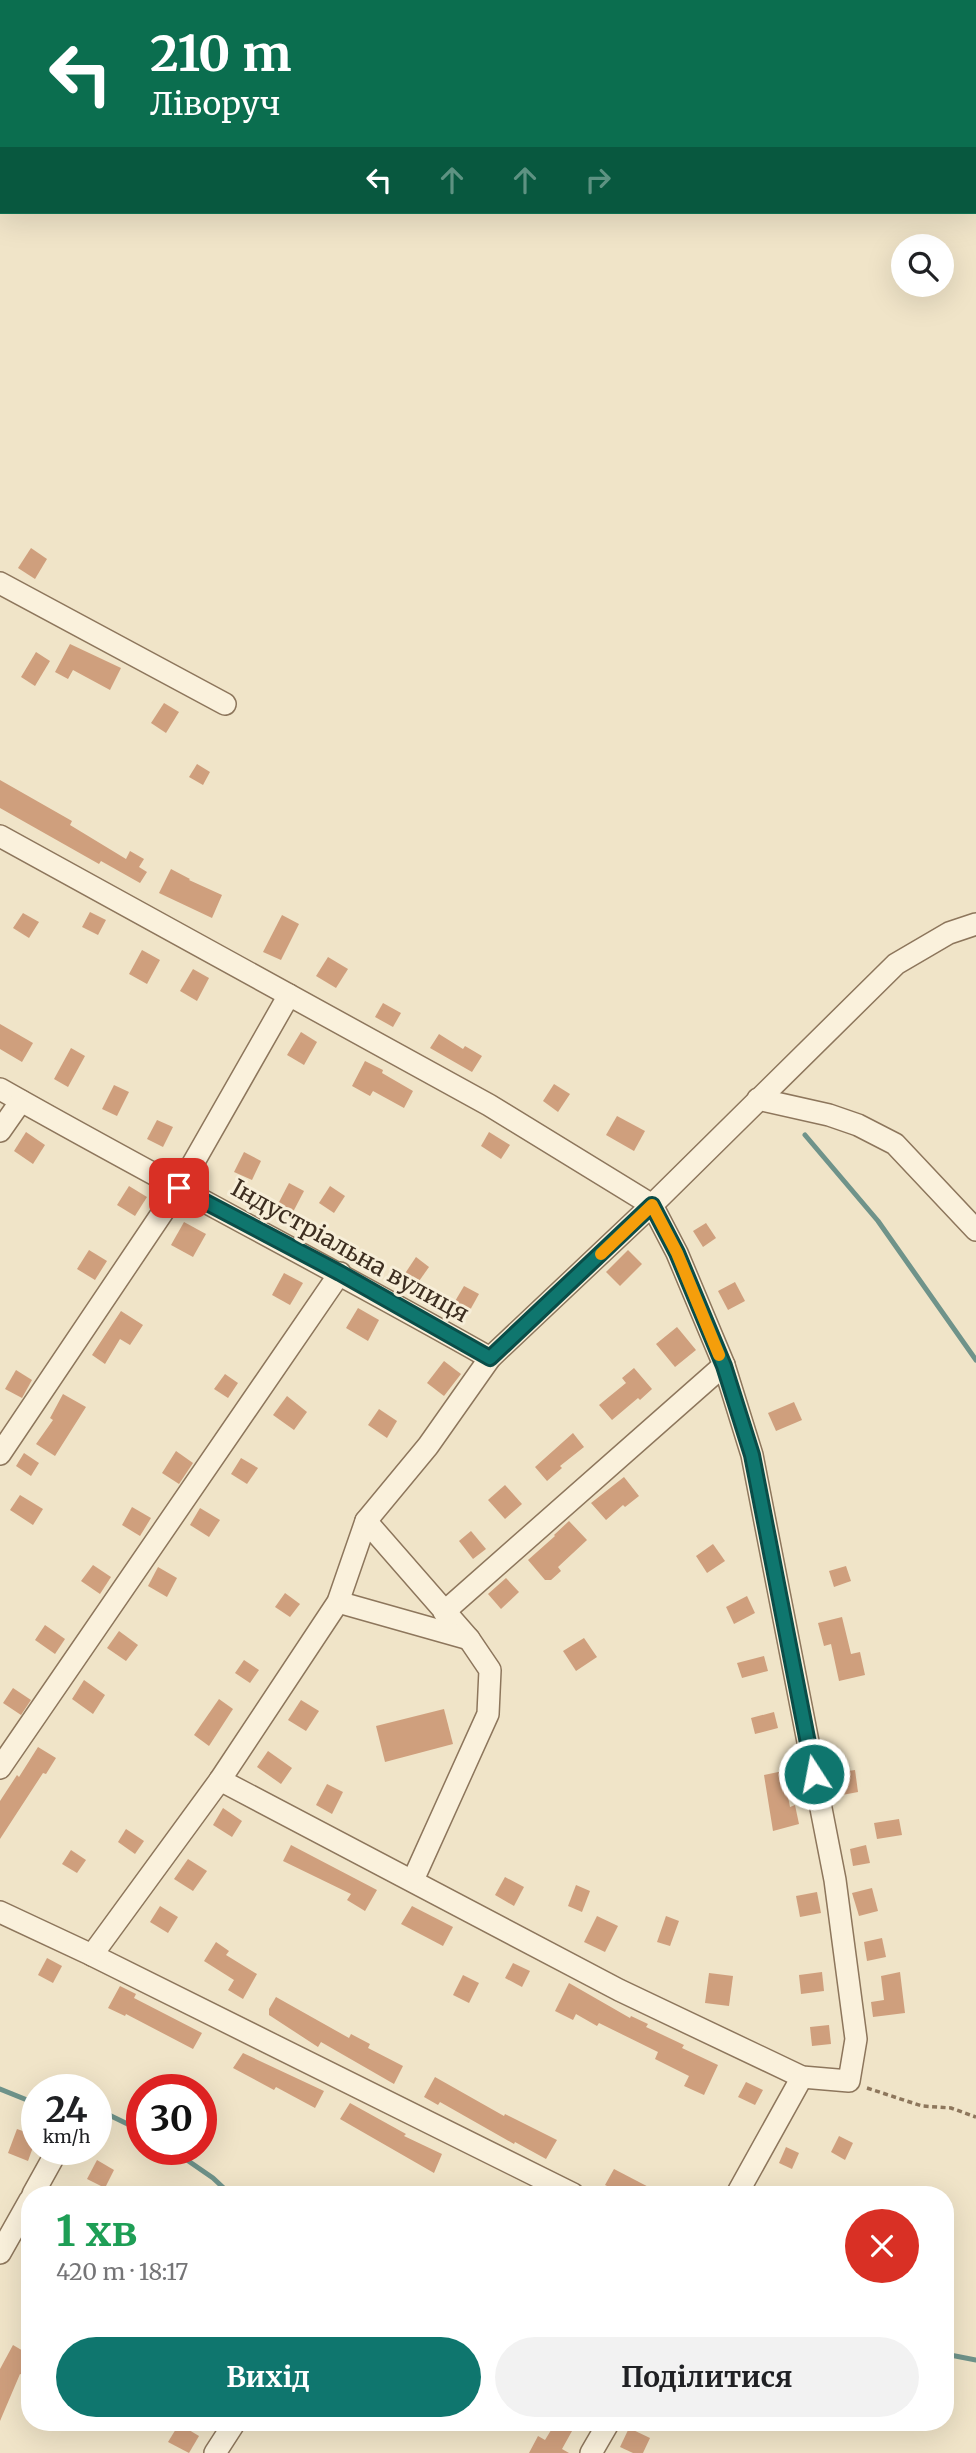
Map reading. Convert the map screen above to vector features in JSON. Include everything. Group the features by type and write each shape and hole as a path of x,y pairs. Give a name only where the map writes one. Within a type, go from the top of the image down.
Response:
{"street":[{"path":"0,583 225,704"},
{"path":"0,836 489,1105 652,1205 677,1253 724,1366 752,1455 835,1881 856,2039 849,2081 802,2077 619,1990 220,1780"},
{"path":"92,1955 220,1780 338,1602 366,1521 428,1446 490,1358 652,1205 896,964 949,933 976,924"},
{"path":"0,1454 179,1188 289,995"},
{"name":"Індустріальна вулиця","path":"0,1089 340,1273 490,1358"},
{"path":"758,1099 829,1115 858,1125 895,1144 976,1230"},
{"path":"0,1131 21,1101"},
{"path":"0,1768 340,1273"},
{"path":"444,1612 724,1366"},
{"path":"366,1521 469,1639 490,1671 488,1714 413,1880"},
{"path":"338,1602 469,1639"},
{"path":"0,1912 557,2186"},
{"path":"741,2186 802,2077"},
{"path":"37,2186 49,2165"},
{"path":"0,2252 21,2216"},
{"path":"215,2453 229,2431"},
{"path":"591,2453 604,2431"}],"path":[{"path":"849,2081 922,2106 951,2108 976,2117"}],"building":[{"path":"31,548 47,559 35,579 18,568"},
{"path":"70,644 121,668 110,690 73,670 68,679 55,672"},
{"path":"36,652 50,661 35,686 21,677"},
{"path":"164,703 179,712 166,733 151,723"},
{"path":"197,764 210,772 203,785 189,777"},
{"path":"0,780 72,821 70,825 126,859 130,851 144,859 139,867 147,872 140,883 101,861 99,864 0,808"},
{"path":"171,869 222,895 212,918 159,893"},
{"path":"90,912 106,920 98,935 82,927"},
{"path":"23,913 39,922 29,938 13,928"},
{"path":"282,915 299,924 281,960 263,952"},
{"path":"142,950 160,960 147,984 129,974"},
{"path":"328,957 348,969 336,988 316,976"},
{"path":"193,969 209,978 197,1001 180,991"},
{"path":"383,1003 401,1013 393,1027 375,1017"},
{"path":"0,1024 33,1043 22,1062 0,1049"},
{"path":"301,1032 317,1042 304,1065 287,1055"},
{"path":"439,1034 463,1049 465,1046 482,1056 472,1072 430,1048"},
{"path":"71,1048 85,1056 68,1087 54,1079"},
{"path":"365,1061 413,1091 404,1108 373,1091 370,1096 352,1086"},
{"path":"554,1084 570,1094 558,1112 543,1101"},
{"path":"114,1085 129,1092 117,1116 102,1109"},
{"path":"617,1116 645,1131 634,1151 606,1135"},
{"path":"157,1120 173,1127 163,1147 147,1139"},
{"path":"26,1132 45,1145 33,1164 14,1151"},
{"path":"489,1132 510,1145 501,1159 481,1146"},
{"path":"244,1152 261,1161 252,1180 234,1172"},
{"path":"289,1183 304,1191 293,1212 278,1204"},
{"path":"129,1186 147,1197 135,1216 117,1205"},
{"path":"330,1186 345,1196 334,1213 319,1203"},
{"path":"184,1222 206,1234 193,1257 171,1245"},
{"path":"706,1223 716,1238 703,1247 693,1231"},
{"path":"89,1250 107,1261 95,1280 77,1269"},
{"path":"628,1250 642,1264 620,1286 606,1272"},
{"path":"416,1257 429,1267 417,1284 404,1275"},
{"path":"284,1273 303,1283 290,1305 272,1295"},
{"path":"735,1282 745,1301 728,1310 718,1291"},
{"path":"464,1286 479,1294 469,1312 454,1303"},
{"path":"358,1308 379,1320 368,1341 346,1328"},
{"path":"121,1311 143,1325 130,1345 120,1339 105,1364 92,1355"},
{"path":"677,1327 696,1350 675,1367 656,1344"},
{"path":"444,1361 461,1374 444,1396 427,1383"},
{"path":"634,1368 652,1389 612,1420 599,1405 626,1383 622,1378"},
{"path":"16,1370 32,1380 22,1398 5,1389"},
{"path":"225,1374 238,1383 228,1398 214,1389"},
{"path":"63,1394 86,1407 55,1456 36,1444 53,1420 50,1418"},
{"path":"287,1396 307,1412 294,1430 273,1415"},
{"path":"794,1402 802,1420 776,1431 768,1413"},
{"path":"379,1409 397,1421 387,1438 368,1425"},
{"path":"573,1433 584,1447 560,1466 562,1468 547,1481 535,1467"},
{"path":"176,1451 193,1463 179,1484 162,1473"},
{"path":"24,1453 39,1463 31,1476 16,1466"},
{"path":"241,1458 258,1468 247,1484 231,1474"},
{"path":"624,1477 639,1496 625,1507 623,1505 606,1520 591,1503"},
{"path":"505,1485 522,1504 505,1519 488,1500"},
{"path":"20,1495 43,1509 33,1525 10,1510"},
{"path":"132,1507 151,1518 140,1536 122,1525"},
{"path":"200,1508 220,1520 209,1537 190,1525"},
{"path":"569,1521 587,1540 558,1567 561,1571 551,1580 545,1580 528,1560"},
{"path":"471,1531 486,1549 473,1559 459,1541"},
{"path":"713,1544 725,1561 707,1573 696,1556"},
{"path":"93,1565 111,1577 100,1594 81,1581"},
{"path":"846,1566 851,1581 834,1587 829,1571"},
{"path":"158,1567 177,1578 167,1597 148,1586"},
{"path":"506,1578 519,1592 501,1609 488,1594"},
{"path":"285,1593 300,1604 290,1617 275,1607"},
{"path":"747,1596 755,1613 734,1624 726,1607"},
{"path":"842,1617 851,1654 860,1652 865,1675 839,1681 831,1644 824,1646 818,1623"},
{"path":"45,1625 65,1639 55,1654 35,1640"},
{"path":"119,1631 138,1645 126,1661 107,1648"},
{"path":"584,1638 597,1657 576,1671 563,1651"},
{"path":"764,1656 768,1671 742,1678 737,1663"},
{"path":"244,1660 259,1670 250,1683 235,1673"},
{"path":"84,1680 105,1695 93,1714 72,1699"},
{"path":"13,1688 31,1700 21,1715 3,1703"},
{"path":"219,1699 233,1709 209,1746 194,1735"},
{"path":"301,1700 319,1711 306,1731 288,1720"},
{"path":"444,1709 453,1744 385,1762 376,1726"},
{"path":"774,1712 778,1728 755,1734 751,1718"},
{"path":"38,1747 56,1758 46,1774 43,1773 0,1839 0,1801"},
{"path":"268,1751 292,1768 281,1784 257,1767"},
{"path":"855,1770 858,1792 837,1796 834,1773"},
{"path":"783,1771 790,1807 795,1805 799,1824 773,1831 764,1775"},
{"path":"327,1784 343,1792 332,1814 316,1805"},
{"path":"223,1808 242,1821 232,1837 213,1825"},
{"path":"899,1819 902,1835 877,1839 874,1823"},
{"path":"126,1829 144,1841 135,1854 118,1842"},
{"path":"291,1845 377,1890 365,1911 347,1900 351,1894 283,1861"},
{"path":"866,1845 870,1863 853,1866 850,1849"},
{"path":"71,1850 86,1860 77,1873 62,1864"},
{"path":"188,1859 207,1871 193,1891 174,1879"},
{"path":"505,1877 524,1887 514,1906 495,1895"},
{"path":"576,1885 590,1891 582,1912 568,1906"},
{"path":"872,1888 878,1911 859,1916 852,1893"},
{"path":"817,1892 821,1913 800,1917 796,1896"},
{"path":"160,1906 178,1917 168,1933 150,1922"},
{"path":"412,1906 453,1927 443,1946 401,1924"},
{"path":"597,1916 618,1926 605,1952 584,1942"},
{"path":"666,1916 679,1921 670,1946 657,1942"},
{"path":"882,1938 886,1957 867,1961 864,1942"},
{"path":"216,1942 229,1951 226,1955 257,1974 243,1999 228,1990 234,1980 204,1961"},
{"path":"47,1958 62,1966 53,1983 38,1975"},
{"path":"513,1963 530,1971 522,1987 505,1978"},
{"path":"822,1972 824,1991 801,1994 799,1975"},
{"path":"900,1972 905,2013 873,2017 871,2002 884,2000 881,1976"},
{"path":"709,1973 733,1976 729,2006 705,2003"},
{"path":"463,1975 479,1983 469,2003 453,1995"},
{"path":"569,1983 630,2018 631,2016 648,2024 646,2027 684,2045 682,2048 718,2065 704,2095 684,2086 689,2076 655,2059 658,2052 599,2023 597,2026 576,2014 573,2020 555,2011"},
{"path":"120,1986 136,1994 134,1998 202,2033 193,2049 126,2014 125,2016 108,2008"},
{"path":"276,1997 349,2038 351,2034 370,2044 368,2048 403,2066 394,2084 321,2042 318,2047 269,2015 269,2009"},
{"path":"829,2025 831,2044 812,2046 810,2027"},
{"path":"243,2053 324,2091 315,2108 233,2068"},
{"path":"435,2077 504,2116 505,2114 557,2140 546,2159 440,2102 438,2105 424,2097"},
{"path":"746,2082 763,2090 755,2105 738,2097"},
{"path":"350,2103 406,2134 404,2136 442,2154 434,2173 340,2119"},
{"path":"17,2129 21,2130 21,2158 8,2153"},
{"path":"839,2136 853,2143 845,2160 831,2152"},
{"path":"786,2147 799,2153 792,2169 779,2163"},
{"path":"94,2165 106,2165 114,2170 106,2186 87,2179"},
{"path":"614,2169 647,2186 607,2186 605,2185"},
{"path":"13,2345 21,2350 21,2374 0,2421 0,2369"},
{"path":"175,2431 191,2431 199,2436 189,2453 168,2442"},
{"path":"550,2431 572,2431 562,2449 569,2453 529,2453 538,2436 545,2440"},
{"path":"628,2431 635,2431 650,2438 643,2453 633,2453 620,2447"}],"waterway":[{"path":"805,1135 878,1221 976,1360"},
{"path":"0,2089 21,2098"},
{"path":"112,2116 126,2123"},
{"path":"194,2165 222,2186"},
{"path":"954,2356 976,2360"}],"slow traffic":[{"path":"601,1254 652,1205 677,1253 719,1355"}],"route":[{"path":"179,1188 340,1273 490,1358 652,1205 677,1253 724,1366 752,1455 814,1774"}]}
